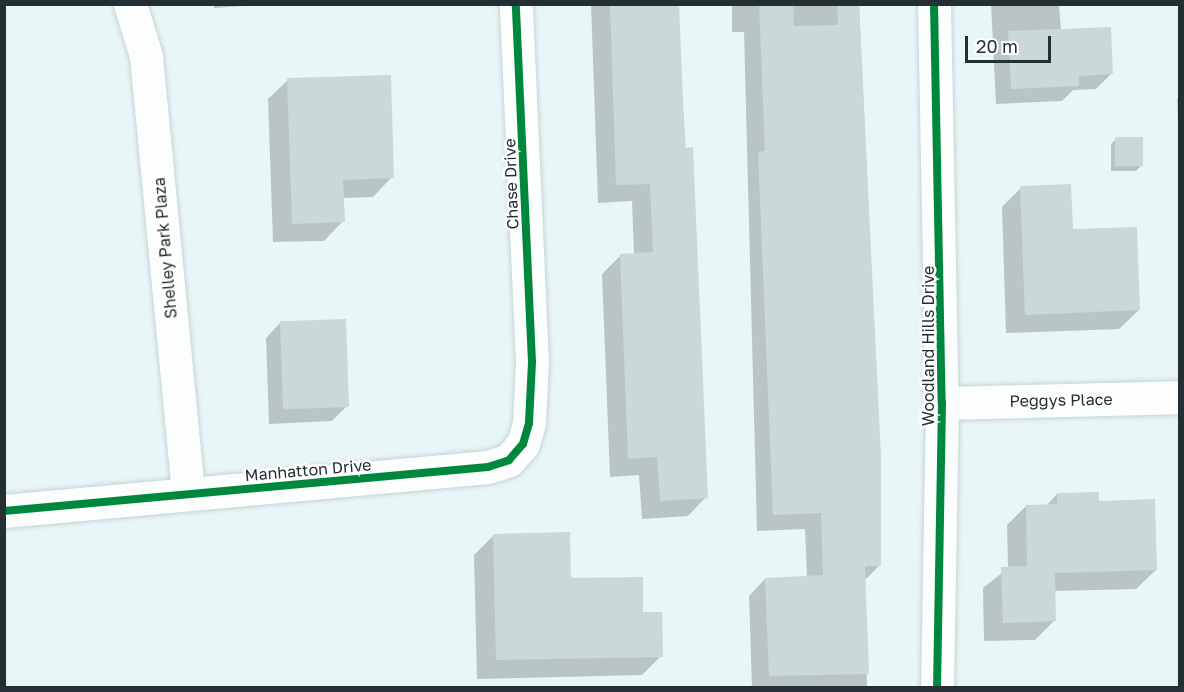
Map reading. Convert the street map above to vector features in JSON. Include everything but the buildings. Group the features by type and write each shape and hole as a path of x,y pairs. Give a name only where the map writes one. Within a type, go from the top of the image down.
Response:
{"street":[{"name":"Shelley Park Plaza","path":"130,4 146,56 188,494"},
{"name":"Chase Drive","path":"516,4 532,362"},
{"name":"Woodland Hills Drive","path":"934,4 942,404 937,687"},
{"name":"Manhatton Drive","path":"4,510 488,467 508,460 523,444 529,423 532,362"},
{"name":"Peggys Place","path":"942,404 1179,398"}],"cycle path":[{"path":"4,511 488,467 509,460 523,444 529,423 532,362 516,4"},
{"path":"934,4 942,403 937,688"}]}
